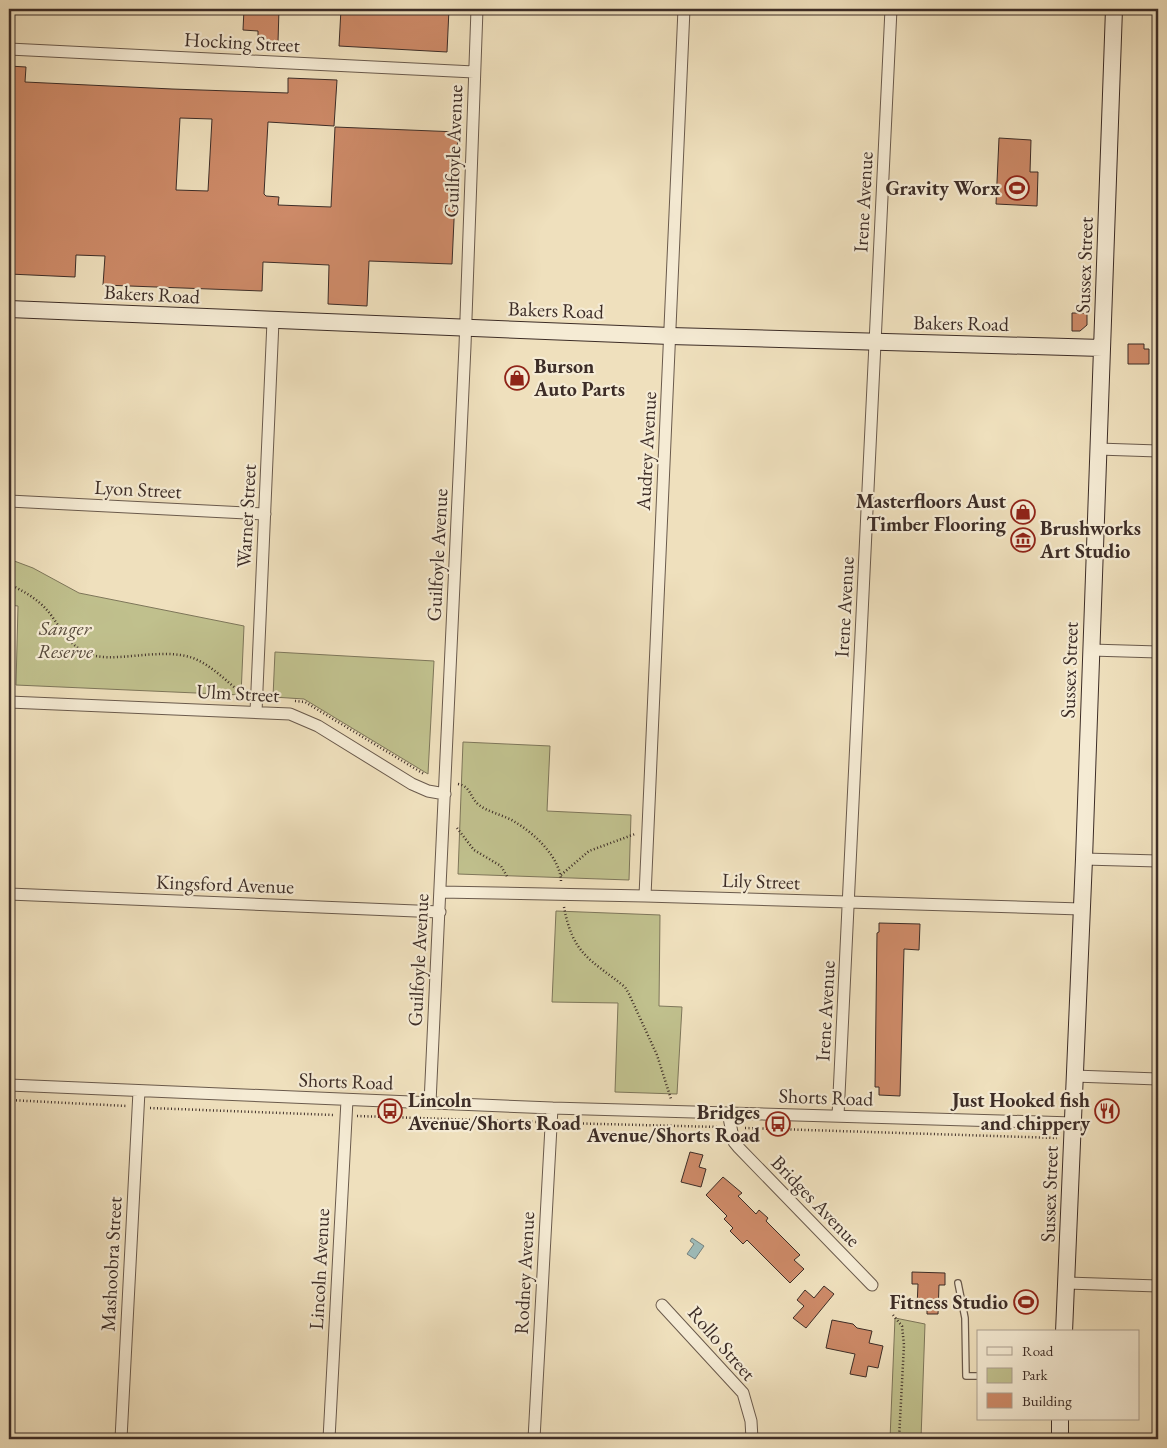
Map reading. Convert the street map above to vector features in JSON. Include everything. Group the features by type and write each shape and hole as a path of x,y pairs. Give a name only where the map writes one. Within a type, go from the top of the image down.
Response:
{"street":[{"name":"Guilfoyle Avenue","path":"430,1103 466,328 477,9"},
{"name":"Audrey Avenue","path":"645,896 684,9"},
{"name":"Irene Avenue","path":"838,1116 891,9"},
{"name":"Sussex Street","path":"1064,1330 1084,859 1114,9"},
{"name":"Hocking Street","path":"9,49 474,72"},
{"name":"Bakers Road","path":"9,309 670,336 1102,348"},
{"name":"Warner Street","path":"256,712 273,321"},
{"path":"1098,449 1158,451"},
{"name":"Lyon Street","path":"9,501 265,514"},
{"path":"1091,650 1158,652"},
{"name":"Ulm Street","path":"9,702 290,714 301,717 412,784 445,794"},
{"path":"1084,859 1158,861"},
{"name":"Lily Street","path":"440,892 1081,909"},
{"name":"Kingsford Avenue","path":"9,894 440,912"},
{"path":"1074,1076 1158,1079"},
{"name":"Shorts Road","path":"9,1085 552,1108 1073,1123"},
{"name":"Mashoobra Street","path":"121,1439 139,1091"},
{"name":"Lincoln Avenue","path":"329,1439 347,1100"},
{"name":"Rodney Avenue","path":"534,1439 552,1108"},
{"name":"Bridges Avenue","path":"728,1113 734,1142 738,1148 872,1285"},
{"path":"1066,1283 1158,1286"},
{"name":"Rollo Street","path":"662,1305 743,1393 751,1421 752,1439"},
{"path":"1060,1420 1060,1439"}],"lane":[{"path":"958,1283 965,1318 966,1376 977,1376"}],"path":[{"path":"9,584 37,599 69,640 83,652 100,657 170,653 193,658 215,670 245,697 256,698"},
{"path":"288,700 305,702 431,778 466,787 479,805 514,821 532,834 546,849 561,875 561,895 571,936 579,950 625,987 634,1003 668,1085 671,1096 670,1111"},
{"path":"457,828 474,850 501,866 508,878"},
{"path":"561,875 589,851 648,830"},
{"path":"893,1315 902,1326 904,1345 899,1439"}],"green space":[{"name":"Sanger Reserve","path":"9,559 33,568 79,593 244,626 241,695 16,685 18,606 9,605"},
{"path":"275,652 434,661 428,774 304,699 273,697"},
{"path":"463,742 550,746 547,811 631,815 629,880 458,874"},
{"path":"556,911 660,915 659,1006 682,1007 677,1094 615,1092 618,1003 552,1002"},
{"path":"895,1318 925,1324 921,1439 890,1439"}],"water":[{"path":"692,1238 704,1246 695,1259 687,1254 694,1244 690,1241"}],"building":[{"path":"244,9 279,9 278,42 258,41 258,31 243,30"},
{"path":"341,9 449,9 447,52 339,46"},
{"path":"9,66 26,67 25,82 172,89 288,93 288,78 337,80 334,126 268,122 264,194 266,196 279,197 278,205 331,207 335,127 458,132 452,264 369,261 367,306 328,304 329,265 263,262 262,291 103,285 105,256 76,255 75,277 9,274","holes":["180,118 212,119 208,191 176,190"]},
{"name":"Gravity Worx","path":"999,138 1031,140 1030,172 1038,172 1037,206 996,204"},
{"path":"1072,313 1087,313 1087,325 1080,331 1072,331"},
{"path":"1128,344 1144,344 1144,349 1149,349 1149,364 1128,364"},
{"path":"879,923 920,924 919,950 904,949 900,1096 879,1095 879,1087 875,1087 877,933 879,932"},
{"path":"690,1152 703,1155 699,1167 706,1169 701,1187 681,1182"},
{"path":"723,1177 742,1193 738,1196 756,1214 759,1210 768,1218 766,1221 800,1255 794,1260 804,1269 790,1283 747,1240 743,1244 730,1231 733,1228 724,1219 727,1216 706,1195"},
{"path":"912,1272 945,1273 945,1285 939,1285 938,1314 927,1314 927,1308 917,1307 918,1284 912,1284"},
{"path":"824,1286 834,1294 806,1328 793,1318 804,1306 797,1300 805,1290 814,1298"},
{"path":"832,1320 853,1324 857,1328 872,1331 869,1343 883,1346 878,1368 868,1366 866,1377 850,1374 855,1354 826,1348"}],"place":[{"name":"Gravity Worx","path":"1017,188"},
{"name":"Burson Auto Parts","path":"517,378"},
{"name":"Masterfloors Aust Timber Flooring","path":"1023,512"},
{"name":"Brushworks Art Studio","path":"1023,540"},
{"name":"Lincoln Avenue/Shorts Road","path":"390,1111"},
{"name":"Just Hooked fish and chippery","path":"1107,1111"},
{"name":"Bridges Avenue/Shorts Road","path":"778,1124"},
{"name":"Fitness Studio","path":"1026,1302"}]}
